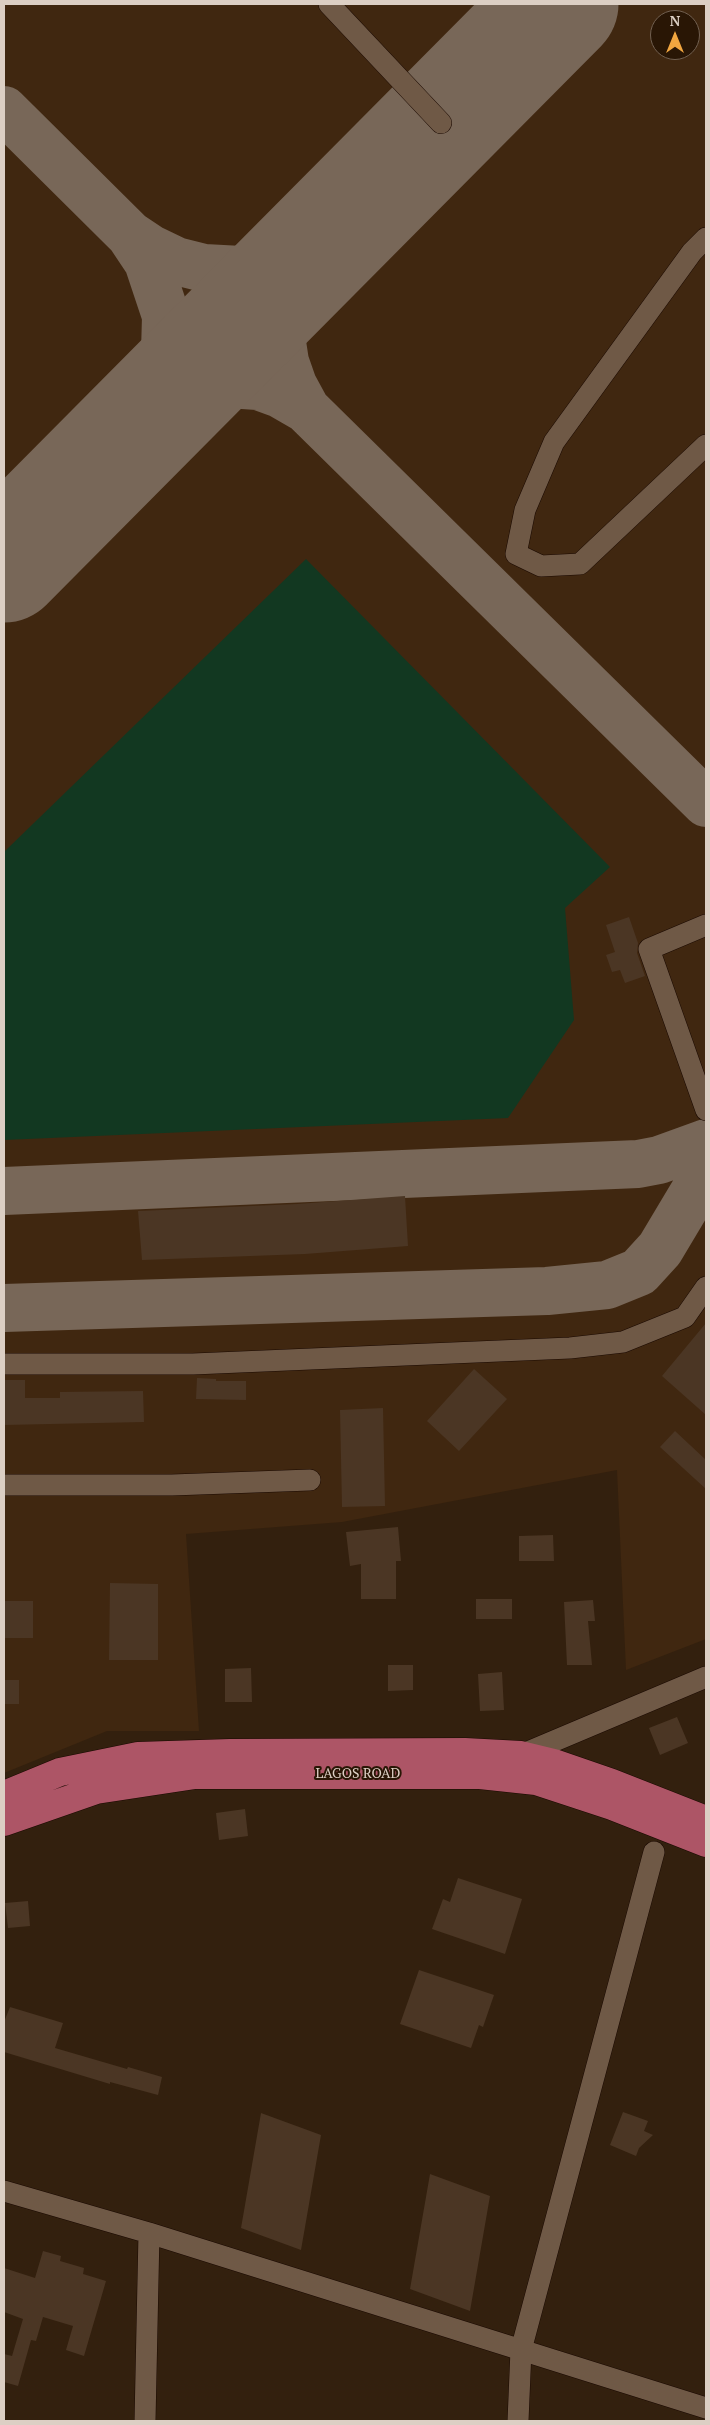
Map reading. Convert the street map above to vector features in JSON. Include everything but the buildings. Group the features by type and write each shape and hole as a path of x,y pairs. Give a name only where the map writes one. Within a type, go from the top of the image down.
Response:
{"main road":[{"name":"LAGOS ROAD","path":"4,1795 60,1772 138,1756 230,1752 465,1752 521,1755 586,1774 706,1820"},
{"name":"LAGOS ROAD","path":"4,1822 96,1790 195,1775 480,1775 536,1781 612,1806 706,1843"}],"street":[{"path":"329,4 441,123"},
{"path":"706,238 692,252 554,442 525,510 516,554 542,566 580,564 706,446"},
{"path":"706,925 649,949 706,1110"},
{"path":"4,1364 193,1364 570,1348 623,1342 685,1317 706,1287"},
{"path":"4,1485 172,1484 310,1480"},
{"path":"521,1755 706,1677"},
{"path":"518,2421 521,2350 654,1852"},
{"path":"4,2191 149,2233 706,2408"},
{"path":"145,2421 149,2233"}],"shaded area":[{"path":"4,4 706,4 706,1639 626,1670 617,1470 342,1522 186,1534 199,1731 107,1731 4,1773"}],"green space":[{"path":"306,559 610,867 565,908 574,1020 508,1118 4,1140 4,852"}],"taxiway":[{"path":"4,110 130,235 148,262 166,316 165,352 159,381 134,431"},
{"path":"130,235 151,249 176,261 204,268 241,270 269,264 297,254 332,233"},
{"path":"305,261 291,288 283,314 281,336 285,362 293,385 306,409"},
{"path":"147,420 175,401 201,390 228,384 258,386 280,394 306,409 706,803"},
{"path":"4,1191 638,1164 659,1160 706,1143"},
{"path":"4,1308 547,1291 607,1285 639,1272 660,1249 706,1172"}],"runway":[{"path":"4,563 559,4"}]}
